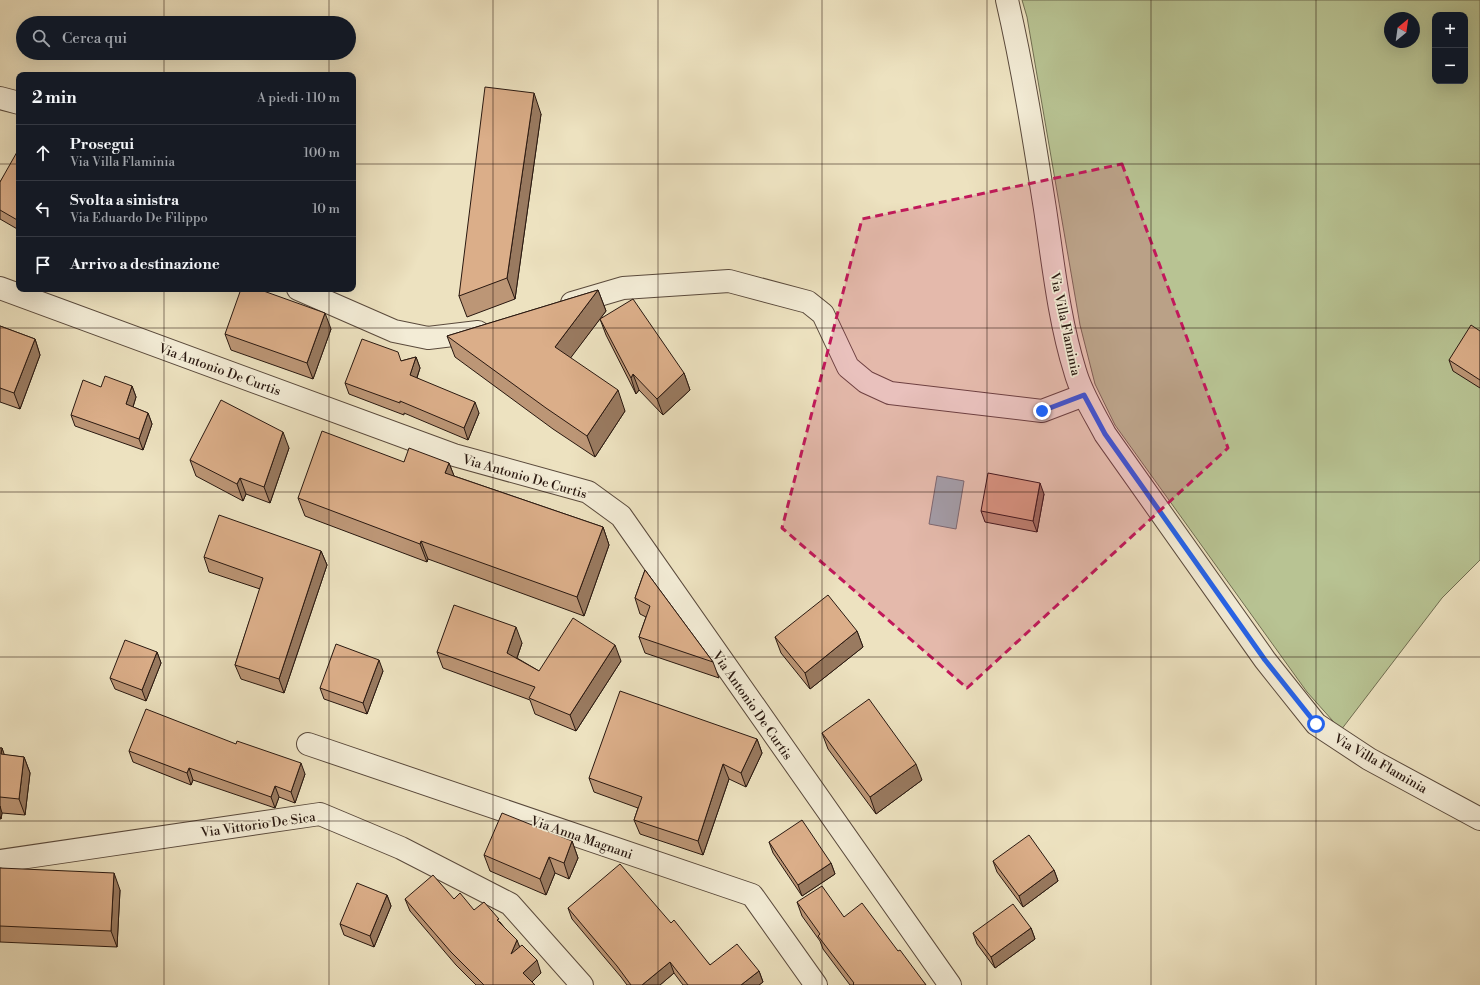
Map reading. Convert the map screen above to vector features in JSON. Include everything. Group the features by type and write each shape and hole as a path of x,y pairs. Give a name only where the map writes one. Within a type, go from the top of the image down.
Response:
{"street":[{"name":"Via Villa Flaminia","path":"1007,0 1022,66 1059,299 1075,371 1084,395 1105,434 1265,660 1316,724 1369,759 1480,819"},
{"path":"0,98 16,102"},
{"path":"554,308 623,288 728,281 808,302 823,314 848,367 866,382 890,394 1042,411 1084,395"},
{"name":"Via Antonio De Curtis","path":"0,288 454,455 557,482 588,492 621,516 950,985"},
{"path":"305,292 394,331 428,338 471,334 494,327"},
{"name":"Via Anna Magnani","path":"308,744 752,896 816,985"},
{"name":"Via Vittorio De Sica","path":"0,861 320,814 401,848 510,904 582,985"}],"highlighted area":[{"path":"1122,164 1228,448 967,688 782,528 862,219"}],"green space":[{"path":"1022,0 1480,0 1480,560 1442,598 1341,730 1307,692 1115,425 1095,384 1080,325 1027,17"}],"water":[{"path":"937,476 964,481 956,529 929,524"}],"building":[{"path":"485,87 534,93 507,278 459,296"},
{"path":"16,154 16,219 0,210 0,182"},
{"path":"598,290 555,347 618,390 587,436 447,336"},
{"path":"240,292 266,292 325,313 307,363 225,334"},
{"path":"633,299 684,373 657,399 633,374 631,378 600,319"},
{"path":"1471,325 1480,331 1480,380 1449,360"},
{"path":"0,326 35,339 14,393 0,388"},
{"path":"362,339 398,352 401,361 416,357 410,375 475,402 464,428 400,401 400,403 345,383"},
{"path":"105,376 132,386 126,404 148,413 139,439 71,415 83,380 101,387"},
{"path":"221,400 283,432 264,487 240,478 237,484 190,460"},
{"path":"322,431 404,462 409,448 449,463 445,473 603,527 577,597 421,541 420,544 298,498"},
{"path":"988,473 1040,483 1033,521 981,511"},
{"path":"219,515 321,551 279,679 235,665 263,578 204,557"},
{"path":"645,570 713,662 639,637 650,606 635,598"},
{"path":"828,595 857,631 805,673 775,637"},
{"path":"454,605 516,627 507,653 539,671 573,618 615,645 570,715 529,698 535,687 437,652"},
{"path":"125,640 157,652 142,690 110,678"},
{"path":"336,644 379,660 363,703 320,688"},
{"path":"620,691 757,739 741,773 723,764 698,841 634,820 642,797 589,778"},
{"path":"869,699 916,764 870,797 822,733"},
{"path":"146,709 236,744 237,741 301,763 291,792 275,786 271,797 189,768 187,773 129,751"},
{"path":"0,748 2,748 1,754 24,757 19,799 0,797"},
{"path":"502,813 572,841 564,863 549,857 540,879 484,855"},
{"path":"802,820 831,863 798,885 769,842"},
{"path":"1029,835 1054,870 1019,896 993,861"},
{"path":"620,864 671,923 674,920 710,965 737,944 759,971 741,985 688,985 670,962 642,985 631,985 568,908"},
{"path":"0,868 114,873 111,931 0,926"},
{"path":"433,875 454,899 460,893 474,910 484,902 499,919 497,920 517,940 511,954 522,945 537,960 523,973 535,985 484,985 451,952 405,899"},
{"path":"357,883 387,895 370,936 340,924"},
{"path":"822,886 844,917 862,903 926,985 854,985 818,936 820,934 797,902"},
{"path":"1013,904 1031,928 991,957 973,933"}],"route":[{"path":"1042,411 1084,395 1105,434 1265,660 1316,724"}]}
